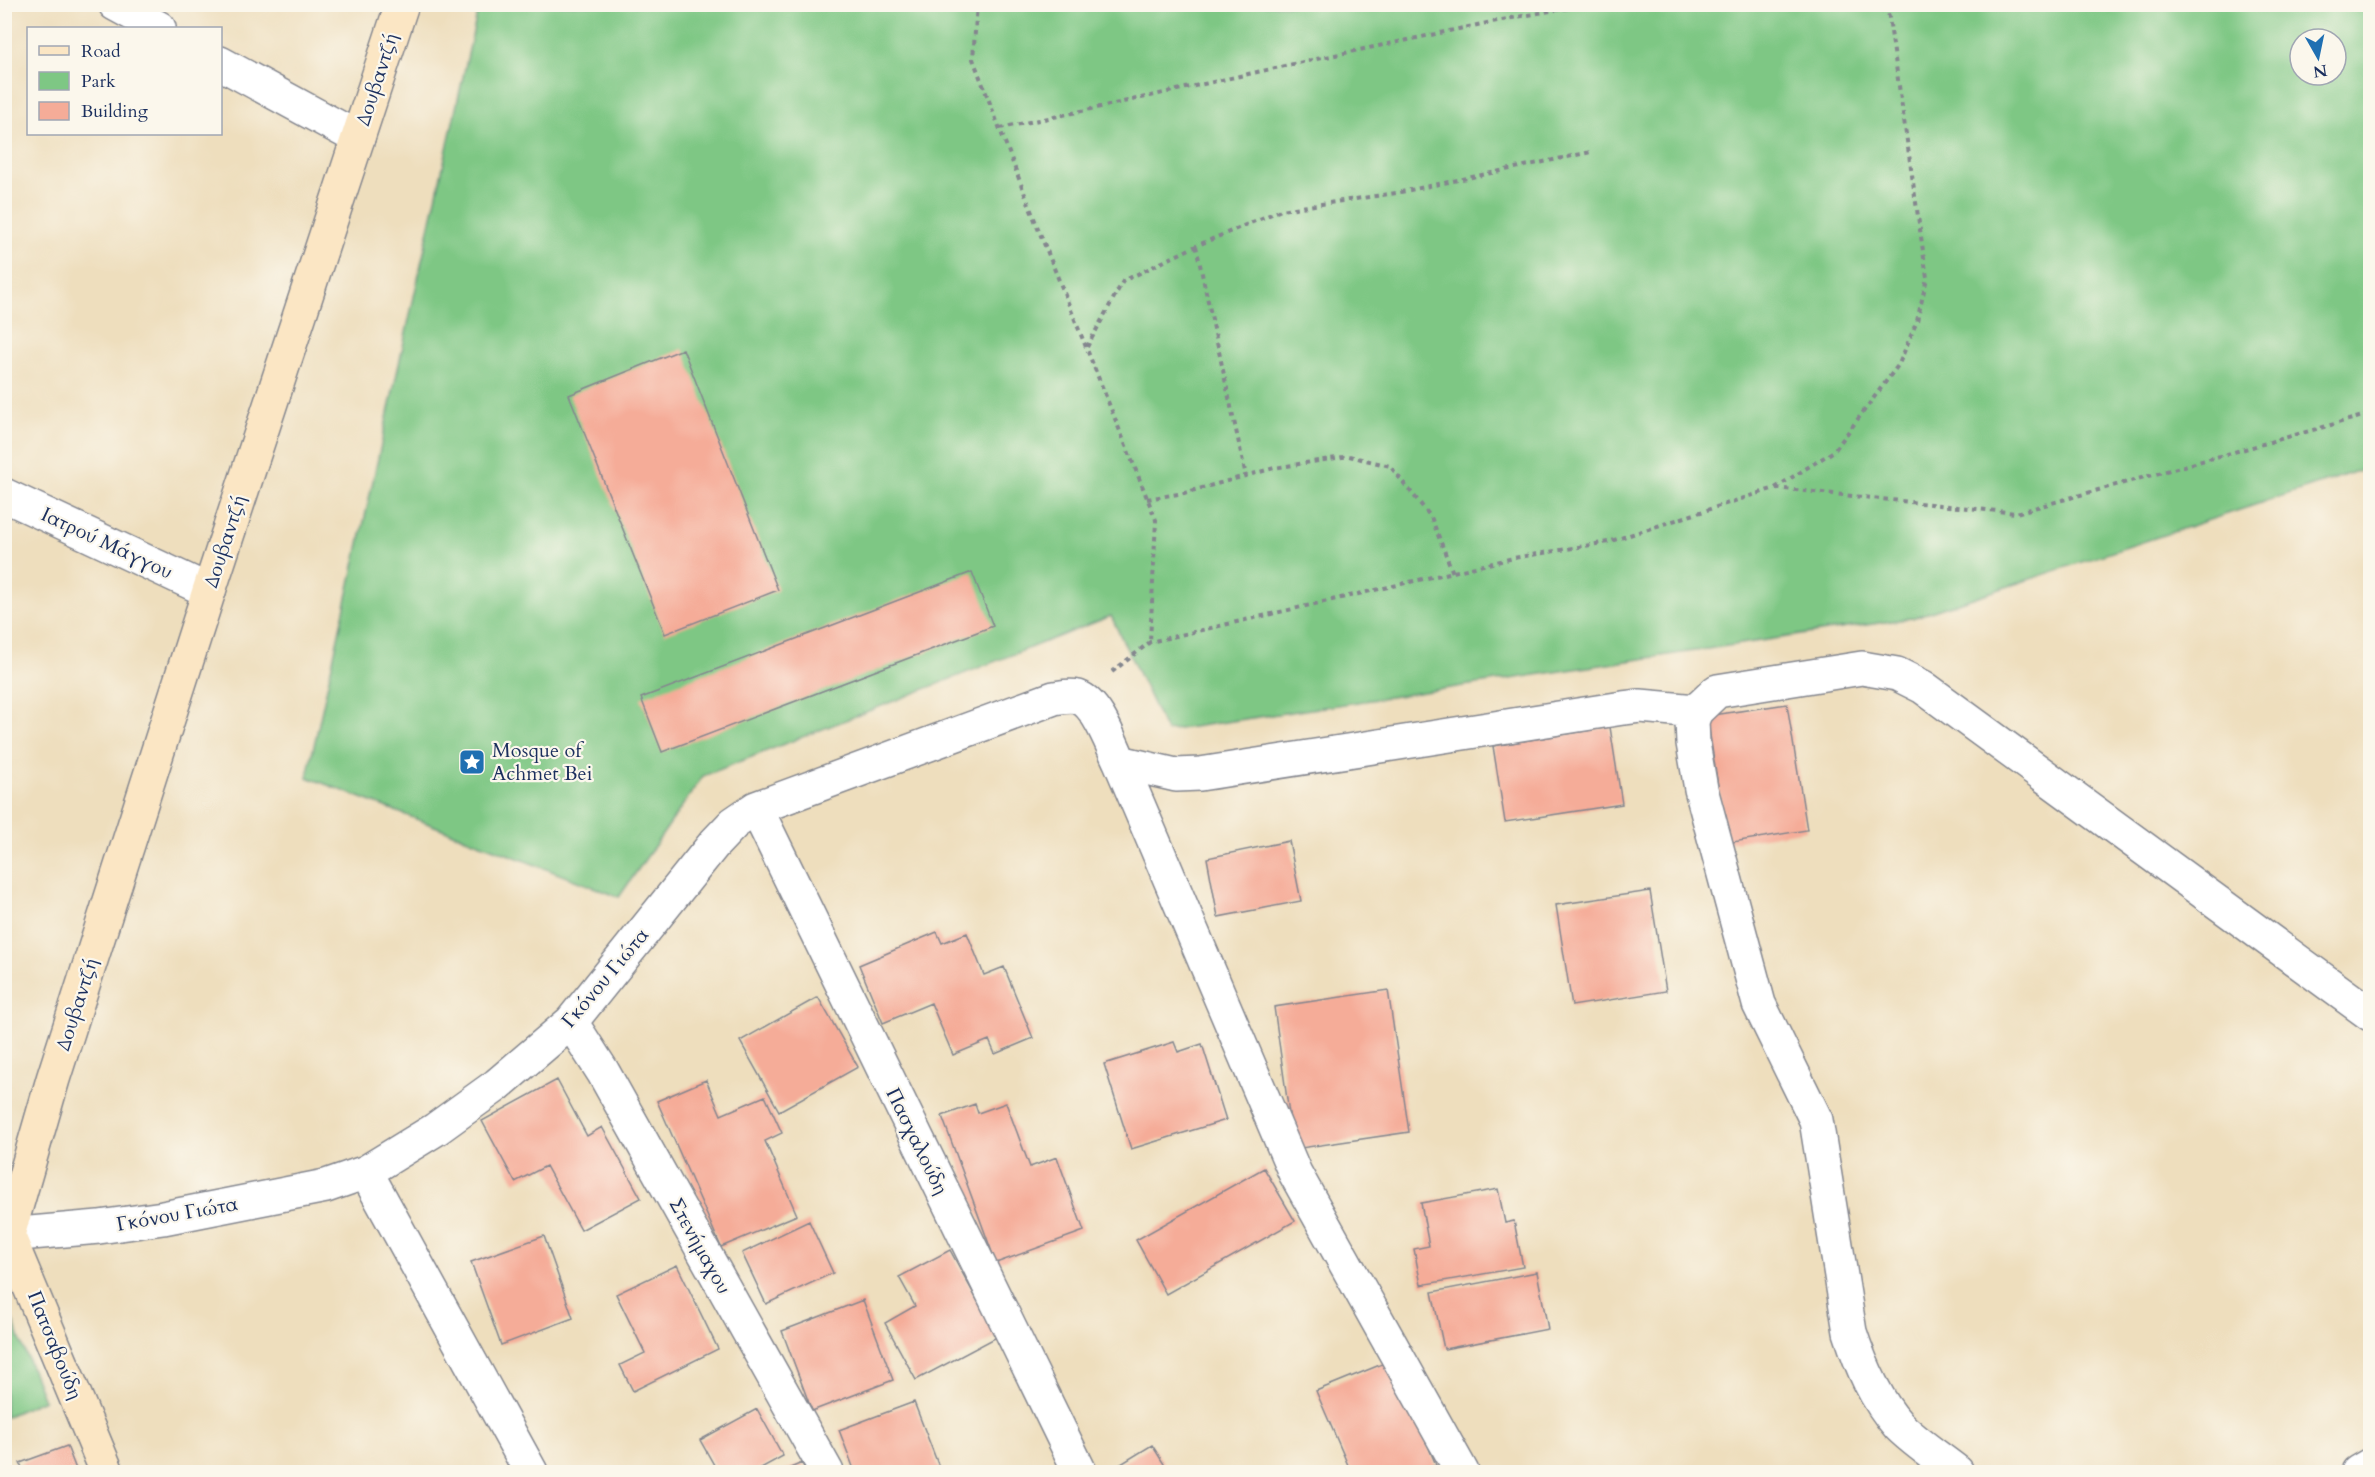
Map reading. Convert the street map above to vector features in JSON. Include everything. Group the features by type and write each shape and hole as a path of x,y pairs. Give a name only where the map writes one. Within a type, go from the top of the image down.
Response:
{"street":[{"path":"115,4 157,27"},
{"name":"Δουβαντζή","path":"6,1236 53,1079 209,591 402,4"},
{"path":"222,64 358,138"},
{"name":"Ιατρού Μάγγου","path":"4,495 209,591"},
{"path":"1957,1473 1899,1425 1871,1385 1861,1365 1850,1332 1816,1120 1759,1004 1701,789 1693,743 1692,722 1696,711 1717,691 1862,668 1897,674 1933,694 2370,1014"},
{"path":"1078,697 1096,712 1120,762 1295,1173 1462,1473"},
{"name":"Γκόνου Γιώτα","path":"6,1236 163,1218 326,1186 366,1172 436,1129 497,1085 571,1022 714,844 734,823 756,808 1054,698 1078,697"},
{"path":"1120,762 1176,775 1200,774 1623,708 1640,706 1696,711"},
{"name":"Πασχαλούδη","path":"756,808 1080,1473"},
{"name":"Στενήμαχου","path":"571,1022 603,1072 826,1473"},
{"path":"366,1172 531,1473"},
{"name":"Πατσαβούδη","path":"6,1236 107,1473"},
{"path":"2358,1473 2370,1465"}],"path":[{"path":"977,4 973,58 1156,520 1150,642"},
{"path":"1000,128 1140,100 1311,60 1530,14 1599,4"},
{"path":"1078,697 1150,642 1514,558 1608,542 1775,488 1834,451 1899,364 1917,321 1927,278 1887,4"},
{"path":"1086,347 1123,281 1196,246 1281,210 1396,194 1591,152"},
{"path":"1196,246 1246,476"},
{"path":"1775,488 2016,513 2370,414"},
{"path":"1147,499 1184,493 1274,468 1348,456 1390,466 1431,517 1453,573"}],"green space":[{"path":"479,5 2370,5 2370,467 1912,618 1166,731 1111,616 703,776 619,897 307,777"},
{"path":"8,1309 44,1400 5,1417 4,1311"}],"building":[{"path":"683,349 778,590 665,634 569,395"},
{"path":"972,572 993,626 662,752 641,698"},
{"path":"1787,704 1807,830 1727,843 1707,716"},
{"path":"1610,727 1622,804 1505,822 1493,746"},
{"path":"1289,841 1301,901 1218,917 1207,858"},
{"path":"1650,891 1666,991 1572,1006 1556,905"},
{"path":"937,932 942,943 967,933 984,975 1004,967 1033,1038 995,1054 989,1040 953,1055 931,1003 883,1023 859,965"},
{"path":"1388,990 1409,1132 1294,1149 1274,1007"},
{"path":"818,997 858,1067 779,1111 740,1041"},
{"path":"1174,1042 1178,1052 1202,1044 1226,1120 1131,1149 1104,1064"},
{"path":"557,1080 587,1136 602,1127 641,1198 581,1230 546,1166 515,1182 482,1121"},
{"path":"706,1080 721,1115 765,1096 782,1133 765,1141 797,1215 721,1247 657,1101"},
{"path":"1006,1103 1030,1167 1057,1157 1084,1231 996,1263 942,1116 975,1104 978,1113"},
{"path":"1264,1168 1295,1221 1166,1294 1136,1240"},
{"path":"1498,1189 1505,1223 1514,1221 1523,1267 1421,1285 1414,1249 1429,1246 1421,1203"},
{"path":"809,1221 833,1273 766,1304 742,1253"},
{"path":"544,1236 573,1318 501,1345 471,1262"},
{"path":"950,1250 997,1337 916,1380 885,1323 915,1306 899,1277"},
{"path":"677,1265 718,1349 633,1391 620,1365 645,1353 616,1294"},
{"path":"1537,1272 1548,1329 1444,1349 1432,1292"},
{"path":"863,1300 893,1380 812,1411 782,1331"},
{"path":"1392,1360 1436,1465 1418,1472 1351,1472 1316,1391"},
{"path":"914,1402 941,1472 855,1472 839,1430"},
{"path":"757,1409 783,1456 754,1472 718,1472 700,1440"},
{"path":"1152,1445 1169,1472 1108,1472"},
{"path":"67,1446 77,1472 24,1472 20,1463"},
{"path":"802,1463 806,1472 781,1472"}],"place":[{"name":"Mosque of Achmet Bei","path":"472,762"}]}
